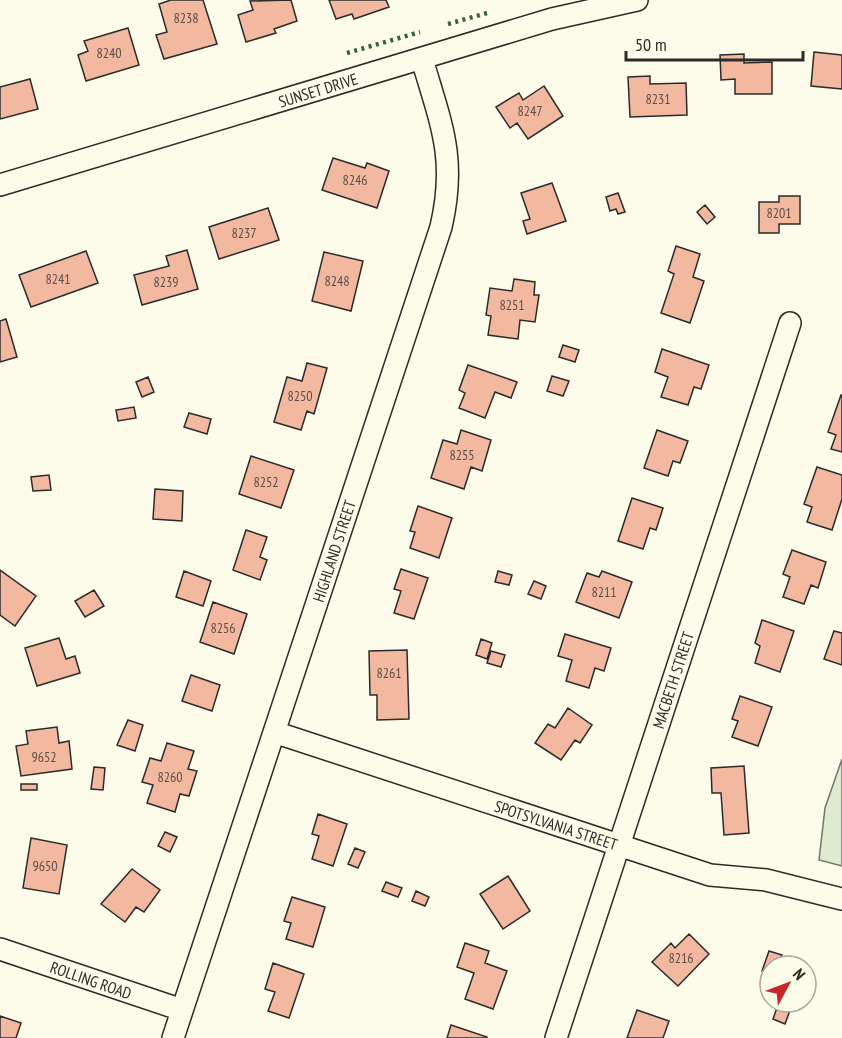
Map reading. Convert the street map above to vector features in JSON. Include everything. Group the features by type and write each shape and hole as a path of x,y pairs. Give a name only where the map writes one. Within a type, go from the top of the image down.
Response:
{"street":[{"name":"SUNSET DRIVE","path":"0,185 552,19 638,0"},
{"name":"HIGHLAND STREET","path":"173,1038 441,227 448,197 450,166 446,142 422,59"},
{"name":"MACBETH STREET","path":"556,1038 790,323"},
{"name":"SPOTSYLVANIA STREET","path":"274,732 710,875 766,880 842,899"},
{"name":"ROLLING ROAD","path":"0,950 182,1010"}],"green space":[{"path":"842,759 842,866 819,860 825,808"}],"building":[{"path":"171,0 203,0 217,44 164,59 156,35 167,32 159,4"},
{"path":"291,0 297,21 274,29 276,33 246,42 238,15 253,10 250,1"},
{"path":"329,0 386,0 389,7 354,19 352,14 336,19"},
{"path":"128,28 139,65 86,81 78,55 88,51 84,41"},
{"path":"814,52 842,55 842,89 811,86"},
{"path":"744,54 744,63 772,62 772,94 735,94 735,79 721,80 720,55"},
{"path":"650,76 650,84 686,83 687,115 630,117 628,77"},
{"path":"30,79 38,109 0,119 0,87"},
{"path":"544,86 563,116 528,139 517,123 510,128 496,107 519,93 523,100"},
{"path":"333,158 365,168 367,163 389,171 377,208 322,190"},
{"path":"552,183 566,221 527,234 523,221 530,219 521,193"},
{"path":"618,193 625,212 618,214 616,209 610,211 606,197"},
{"path":"779,196 800,196 800,224 779,224 779,233 759,233 759,202 779,202"},
{"path":"705,205 715,217 707,224 697,212"},
{"path":"268,208 279,240 219,259 209,227"},
{"path":"676,246 700,254 693,277 704,281 690,323 661,313 674,274 668,271"},
{"path":"187,250 198,289 142,305 134,275 169,266 166,256"},
{"path":"86,251 98,283 31,307 19,275"},
{"path":"324,252 363,261 351,311 312,301"},
{"path":"514,279 535,282 534,295 539,295 535,322 520,320 518,339 488,335 491,316 486,315 490,288 512,291"},
{"path":"6,319 17,357 0,362 0,321"},
{"path":"563,345 579,350 575,362 559,357"},
{"path":"662,349 709,365 701,389 694,387 688,405 661,397 668,377 655,372"},
{"path":"307,363 327,368 314,414 307,411 301,430 274,422 287,377 302,381"},
{"path":"468,365 517,382 511,398 495,392 485,418 459,408 465,393 459,390"},
{"path":"552,376 569,381 563,396 547,391"},
{"path":"148,377 154,392 142,397 136,382"},
{"path":"841,395 842,452 831,449 836,435 828,432"},
{"path":"134,407 136,418 118,421 116,410"},
{"path":"189,413 211,419 207,434 184,427"},
{"path":"461,430 491,440 482,471 471,467 464,489 431,478 443,440 457,444"},
{"path":"657,430 688,441 680,463 673,461 668,476 644,468"},
{"path":"251,456 294,470 281,508 239,494"},
{"path":"817,467 842,475 842,499 832,530 807,522 812,507 804,504"},
{"path":"49,475 51,490 33,491 31,477"},
{"path":"155,489 183,491 182,521 153,519"},
{"path":"632,498 663,508 656,530 650,528 643,549 618,541"},
{"path":"418,506 452,518 439,558 410,548 415,532 410,531"},
{"path":"246,530 267,537 260,557 267,560 260,580 233,570"},
{"path":"792,550 826,562 818,588 811,585 804,604 783,597 790,577 783,574"},
{"path":"401,569 428,578 414,619 394,613 401,591 394,589"},
{"path":"0,570 36,596 15,626 0,615"},
{"path":"184,571 211,581 203,606 176,597"},
{"path":"498,571 512,575 509,585 495,582"},
{"path":"602,571 632,582 619,618 576,602 587,573 599,577"},
{"path":"534,581 546,586 541,599 528,594"},
{"path":"94,590 104,606 85,617 75,601"},
{"path":"213,602 247,614 234,654 200,642"},
{"path":"762,620 794,631 780,672 755,663 760,646 755,643"},
{"path":"834,631 842,633 842,665 824,659"},
{"path":"565,634 611,648 604,671 595,668 589,688 566,681 572,660 558,656"},
{"path":"59,638 66,659 75,656 80,673 37,686 25,648"},
{"path":"481,639 492,643 487,659 476,655"},
{"path":"407,650 409,719 377,720 377,695 370,695 369,651"},
{"path":"491,651 505,655 501,667 487,663"},
{"path":"191,675 220,685 212,711 182,701"},
{"path":"740,696 772,707 758,746 732,737 738,721 732,719"},
{"path":"568,708 592,725 580,743 575,740 561,760 535,743 548,724 555,728"},
{"path":"128,720 143,725 135,751 117,745"},
{"path":"57,727 59,743 69,741 72,769 21,776 16,746 28,744 26,731"},
{"path":"167,743 194,751 188,769 197,771 189,796 180,794 175,812 147,803 153,785 142,782 150,758 161,761"},
{"path":"744,766 749,833 724,835 721,793 712,793 711,768"},
{"path":"94,767 105,768 103,790 91,789"},
{"path":"21,784 37,784 37,790 21,790"},
{"path":"318,814 347,824 333,866 312,859 319,836 312,834"},
{"path":"165,832 177,837 170,852 158,846"},
{"path":"31,838 67,845 59,894 23,888"},
{"path":"355,848 365,852 358,868 348,864"},
{"path":"132,869 160,890 144,912 136,907 125,922 101,904"},
{"path":"508,876 530,911 503,929 480,894"},
{"path":"386,882 402,888 398,897 382,891"},
{"path":"416,891 429,897 425,906 412,901"},
{"path":"292,897 325,907 313,947 286,939 291,923 284,921"},
{"path":"689,934 709,954 678,986 652,962 671,943 675,948"},
{"path":"465,943 489,951 485,963 507,971 493,1009 465,999 474,973 457,967"},
{"path":"273,963 304,974 289,1018 268,1011 275,992 265,989"},
{"path":"637,1010 669,1021 663,1038 627,1038"},
{"path":"775,1014 789,1014 785,1024 773,1019"},
{"path":"0,1016 21,1023 16,1038 0,1038"},
{"path":"451,1025 487,1037 447,1038"}],"hedge":[{"path":"448,24 487,13"},
{"path":"347,53 420,32"}]}
